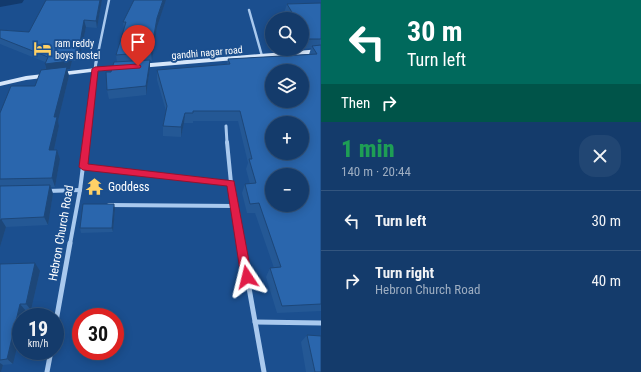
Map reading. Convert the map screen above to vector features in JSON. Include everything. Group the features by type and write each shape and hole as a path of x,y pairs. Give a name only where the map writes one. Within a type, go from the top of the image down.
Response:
{"main road":[{"name":"gandhi nagar road","path":"133,67 321,51"},
{"path":"0,84 26,78 95,69 126,67"}],"street":[{"name":"Hebron Church Road","path":"58,308 80,190 95,69 109,0"},
{"path":"249,10 262,56"},
{"path":"226,126 234,206 264,372"},
{"path":"83,167 231,183"},
{"path":"40,191 80,190"},
{"path":"77,205 85,205"},
{"path":"101,205 234,206"},
{"path":"255,322 321,323"},
{"path":"47,372 49,360"}],"building":[{"path":"46,0 100,0 96,21 84,20 78,54 71,54 69,61 45,64 48,57 0,38 0,30 29,32"},
{"path":"134,0 163,0 157,18 151,52 116,55 126,22 123,22"},
{"path":"321,3 321,39 309,39 309,12 292,12 287,4"},
{"path":"321,45 321,304 282,306 270,268 281,267 259,203 250,204 245,184 256,183 249,159 252,159 240,111 193,111 193,113 185,113 181,127 163,126 167,106 157,70 230,64 228,59 309,56 309,54 317,54 312,46"},
{"path":"150,60 146,86 107,90 106,72 111,72 114,62"},
{"path":"67,67 54,117 57,117 49,150 57,150 52,178 0,179 0,113 11,86 35,86 41,70"},
{"path":"50,185 44,217 1,219 0,222 0,186"},
{"path":"83,204 114,204 112,228 80,228"},
{"path":"35,263 26,304 20,304 19,308 12,308 12,338 7,359 0,360 0,264"},
{"path":"307,335 321,336 321,372 315,372"}],"waterway":[{"path":"0,3 17,0"}],"place":[{"name":"ram reddy boys hostel","path":"42,49"},
{"name":"Goddess","path":"95,187"}],"route":[{"path":"138,66 95,69 83,167 231,183 247,277"}]}
